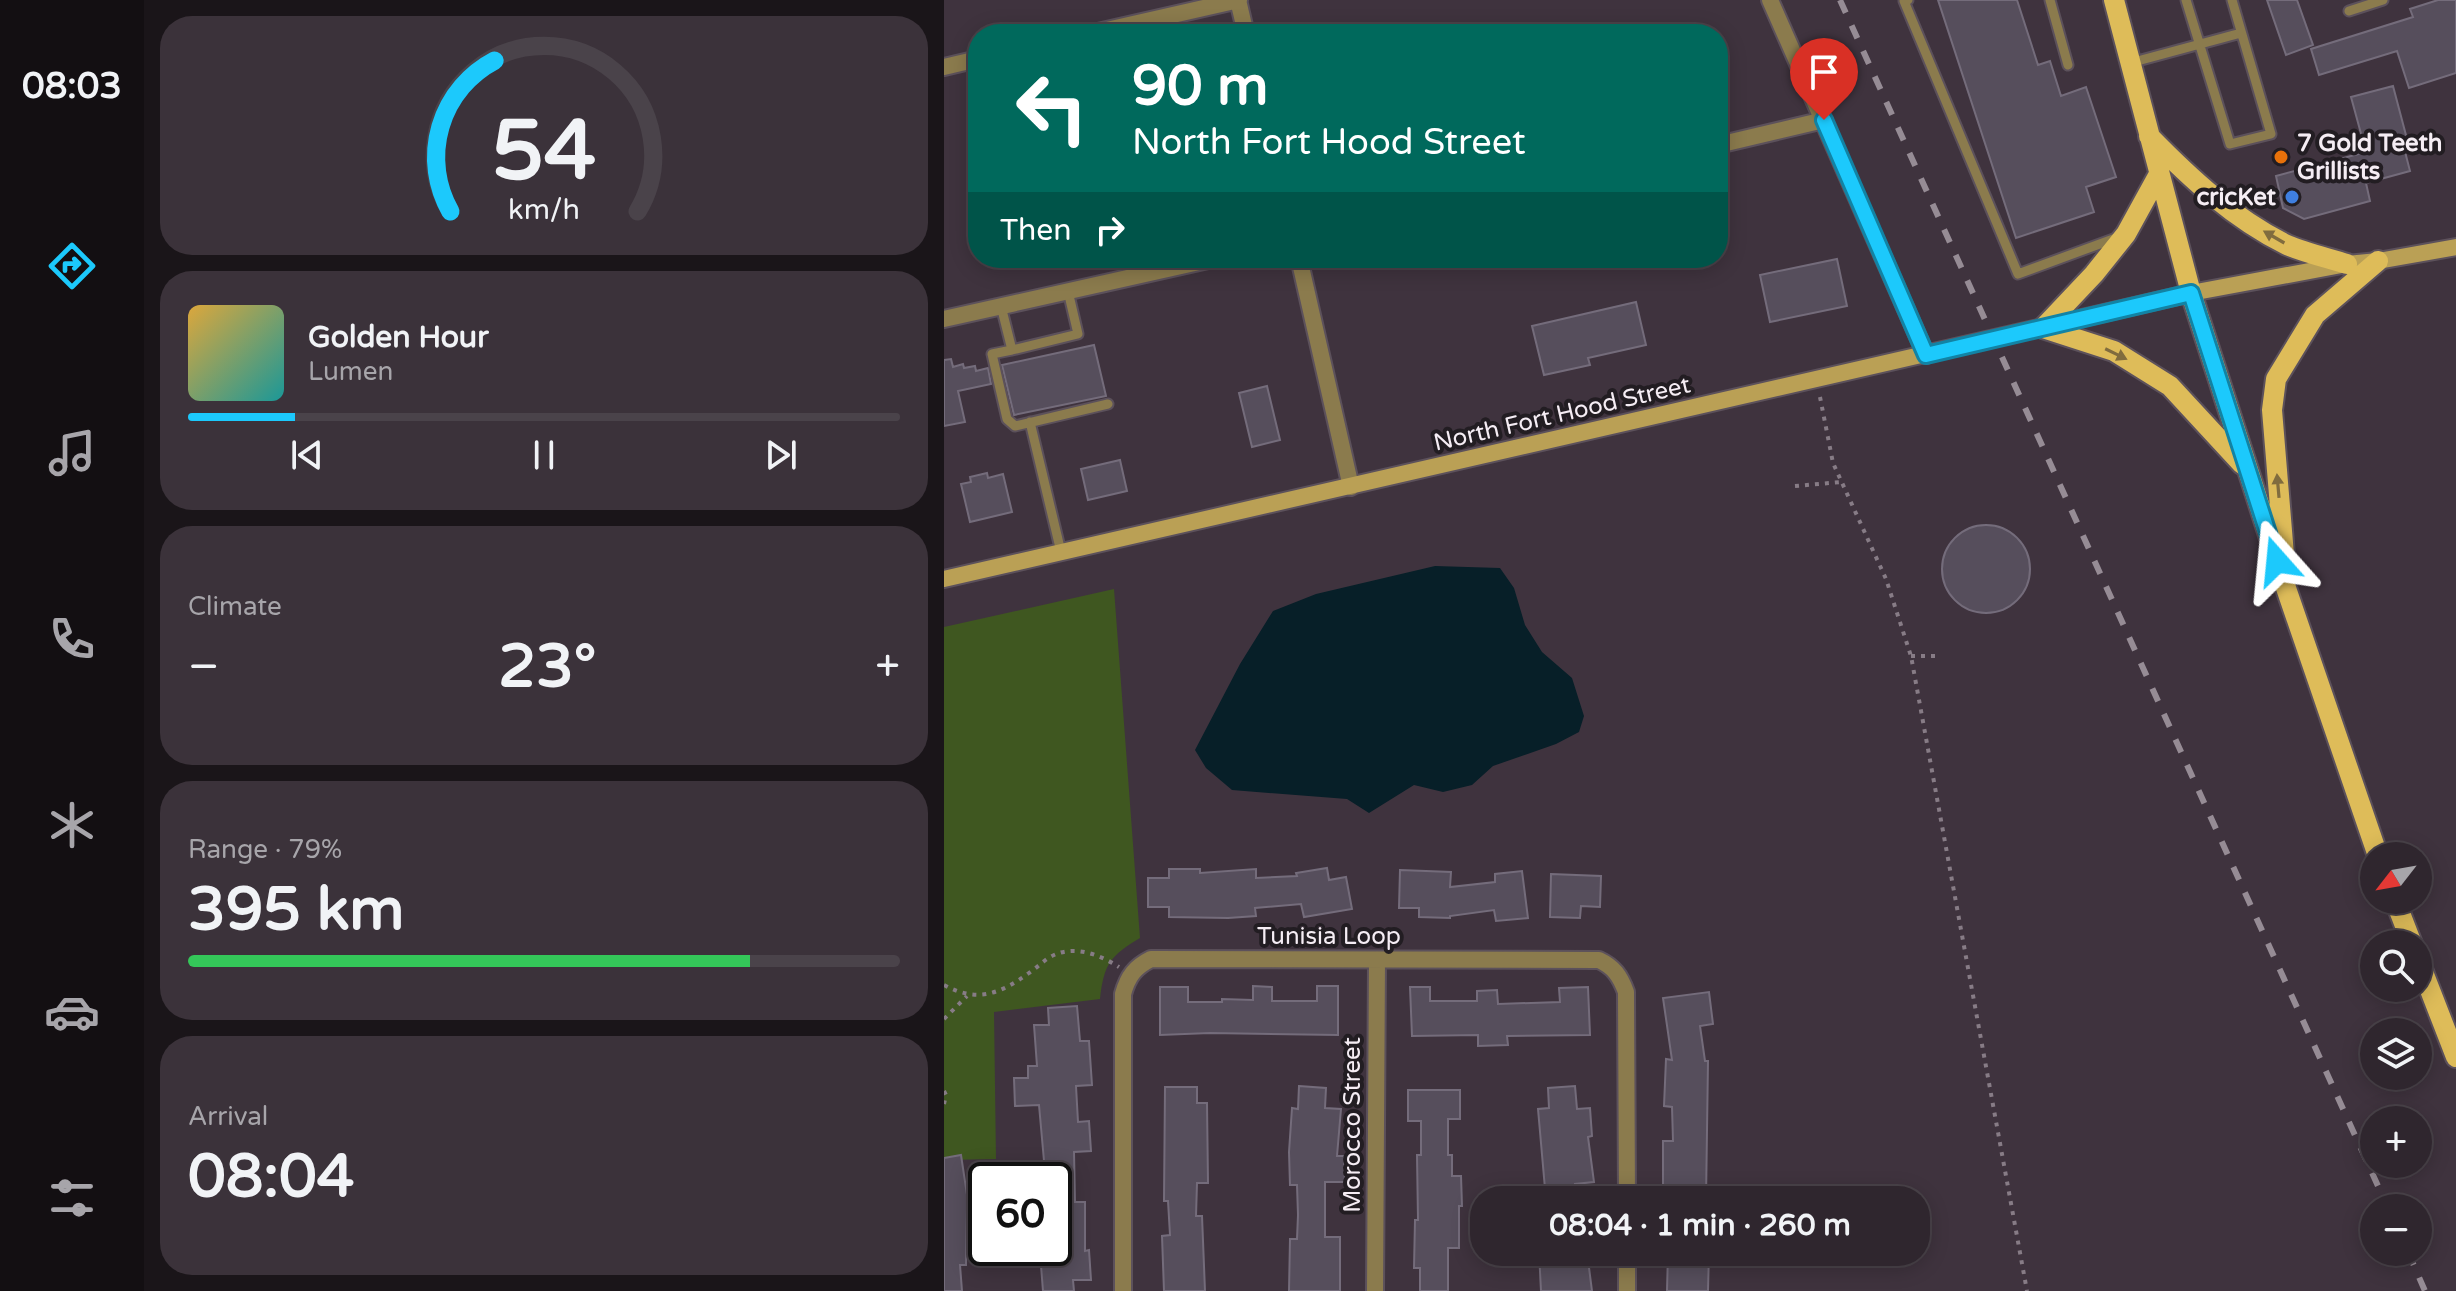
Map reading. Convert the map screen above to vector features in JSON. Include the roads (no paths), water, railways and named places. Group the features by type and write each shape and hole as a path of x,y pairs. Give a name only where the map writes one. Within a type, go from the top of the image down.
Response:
{"main road":[{"path":"2114,0 2191,293 2287,591 2373,842"},
{"path":"2148,134 2199,186 2246,221 2289,246 2347,264"},
{"path":"2159,174 2126,234 2094,274 2043,328 2114,351 2170,386 2248,470"},
{"name":"North Fort Hood Street","path":"944,579 2191,293 2456,247"},
{"path":"2287,591 2272,410 2276,379 2315,315 2378,261"},
{"path":"2432,995 2456,1057"}],"street":[{"path":"1133,24 1238,0 1244,24"},
{"path":"1770,0 1926,355"},
{"path":"944,67 968,61"},
{"path":"1728,143 1824,120"},
{"path":"944,319 1172,268"},
{"path":"1301,268 1351,487"},
{"name":"Tunisia Loop","path":"1123,1291 1123,994 1127,979 1137,966 1151,959 1599,960 1610,965 1620,976 1626,992 1627,1186"},
{"name":"Morocco Street","path":"1375,1291 1377,960"},
{"path":"1627,1266 1627,1291"}],"lane":[{"path":"1905,0 2018,274 2126,234"},
{"path":"2050,0 2068,65"},
{"path":"2186,0 2230,144 2271,134 2232,0"},
{"path":"2349,11 2383,0"},
{"path":"2130,63 2241,33"},
{"path":"1068,291 1078,334 992,354 1007,419 1015,426 1108,404"},
{"path":"1001,306 1012,350"},
{"path":"1030,422 1061,552"}],"water":[{"path":"1435,566 1500,568 1514,588 1525,625 1542,652 1572,678 1584,716 1579,732 1556,744 1493,766 1472,785 1443,792 1414,785 1369,813 1347,799 1232,790 1206,768 1195,750 1240,664 1273,611 1316,594"}],"railway":[{"path":"1840,0 2382,1194"},
{"path":"2414,1266 2425,1291"}],"place":[{"name":"7 Gold Teeth Grillists","path":"2281,157"},
{"name":"cricKet","path":"2292,197"}]}
